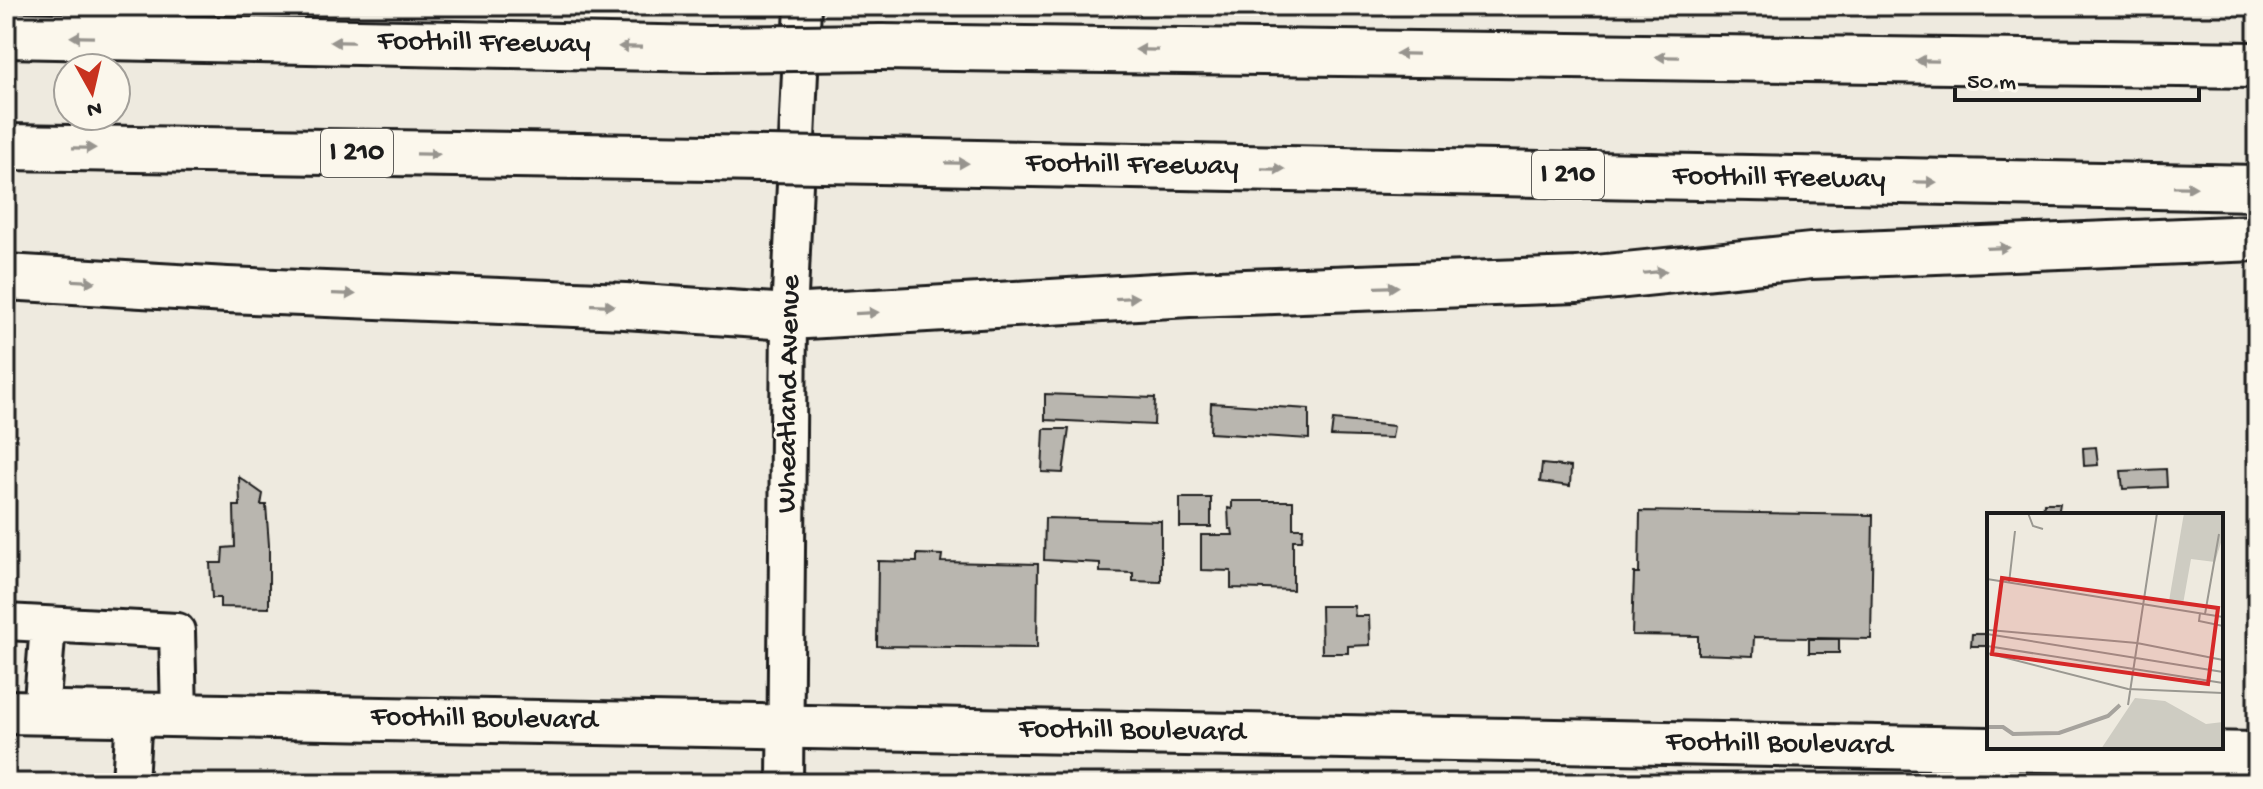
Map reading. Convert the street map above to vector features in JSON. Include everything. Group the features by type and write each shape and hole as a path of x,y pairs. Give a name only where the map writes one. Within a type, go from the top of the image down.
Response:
{"highway":[{"name":"Foothill Freeway","path":"6,35 708,49 881,47 2257,65"},
{"name":"Foothill Freeway","path":"6,147 2257,188"},
{"path":"6,277 227,290 625,306 789,317 1189,294 1577,280 1811,256 2257,238"}],"main road":[{"name":"Foothill Boulevard","path":"24,712 787,725 2184,768 2257,754"}],"street":[{"name":"Wheatland Avenue","path":"785,783 789,317 803,6"},
{"path":"6,622 177,631 179,715"},
{"path":"24,712 48,625"},
{"path":"130,783 134,714"}],"building":[{"path":"1045,394 1155,398 1154,425 1045,420"},
{"path":"1211,403 1309,409 1309,439 1210,433"},
{"path":"1333,420 1394,426 1392,438 1331,436"},
{"path":"1044,429 1069,429 1063,473 1042,472"},
{"path":"2096,447 2098,465 2084,466 2083,448"},
{"path":"1542,464 1571,467 1570,486 1540,482"},
{"path":"2166,469 2167,487 2123,489 2121,471"},
{"path":"239,477 263,494 261,505 266,505 269,608 220,607 220,598 212,598 210,563 222,563 223,548 235,547 234,506 240,506"},
{"path":"1180,498 1211,498 1211,527 1180,527"},
{"path":"1232,501 1293,501 1293,528 1303,528 1302,540 1293,540 1293,590 1231,588 1231,571 1201,570 1201,535 1233,535 1232,529 1229,529 1228,508 1232,509"},
{"path":"2044,503 2060,503 2058,513 2043,513"},
{"path":"1640,511 1873,515 1871,639 1754,637 1753,656 1698,654 1698,636 1632,635 1634,573 1639,573"},
{"path":"1045,518 1161,521 1161,582 1133,581 1133,573 1100,572 1100,563 1044,560"},
{"path":"917,554 942,555 941,562 1038,564 1037,648 877,646 878,561 917,562"},
{"path":"1321,606 1354,606 1355,616 1369,616 1370,645 1348,646 1348,653 1322,653"},
{"path":"1972,634 1987,634 1987,646 1971,646"},
{"path":"1809,639 1839,639 1839,653 1809,653"}]}
